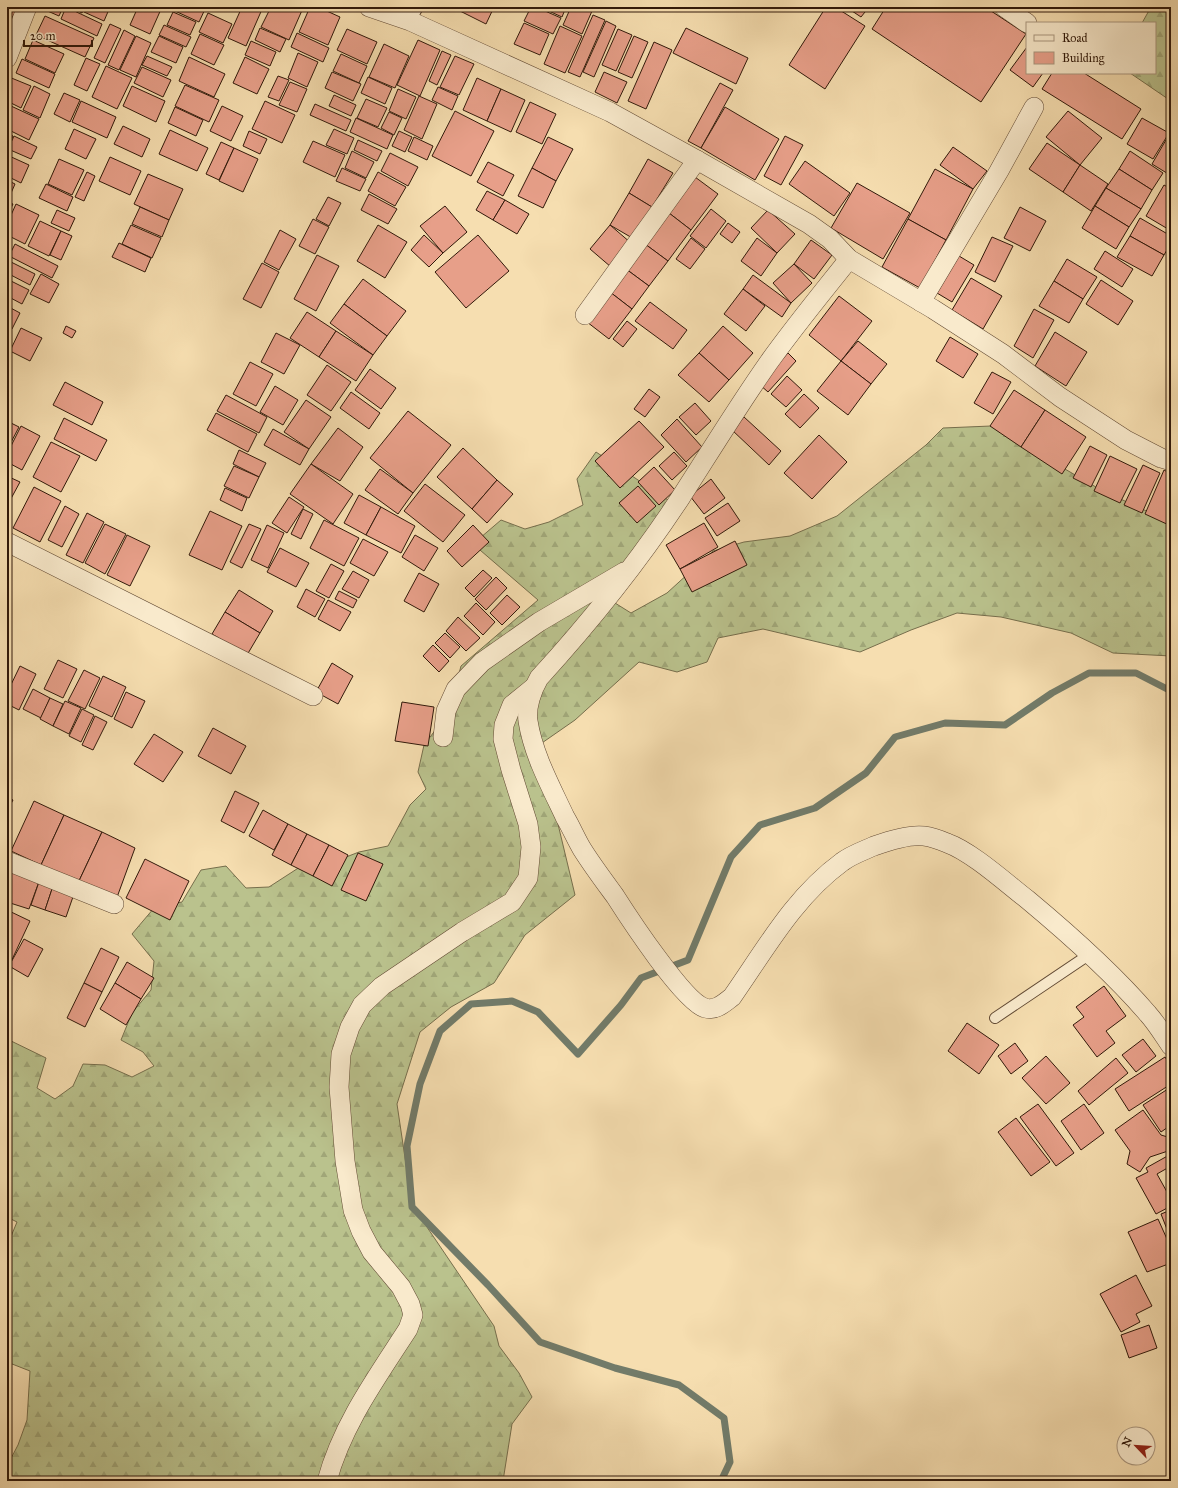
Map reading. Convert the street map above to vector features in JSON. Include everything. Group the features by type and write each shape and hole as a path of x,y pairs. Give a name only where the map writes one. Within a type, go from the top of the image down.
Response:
{"street":[{"path":"7,58 27,7"},
{"path":"369,7 414,14 610,112 697,160 809,224 830,239 849,259 1003,354 1060,397 1126,440 1161,458 1171,461"},
{"path":"1004,7 1026,22"},
{"path":"920,302 999,170 1034,107"},
{"path":"585,315 697,160"},
{"path":"849,259 770,360 681,497 606,602 539,678 533,688 528,719 531,738 550,786 582,849 653,952 679,985 698,1004 705,1008 713,1009 721,1006 732,998 790,912 804,896 842,862 859,852 884,842 901,838 923,836 949,843 984,865 1040,911 1090,954 1149,1015 1171,1046"},
{"path":"7,542 313,696"},
{"path":"443,737 446,711 456,689 482,662 539,622 631,568"},
{"path":"327,1481 330,1468 353,1416 408,1329 413,1315 410,1304 401,1287 372,1252 361,1231 353,1210 345,1161 339,1087 341,1054 350,1027 362,1005 367,1000 382,986 462,932 512,902 528,878 532,848 528,824 503,739 504,725 512,705 533,688"},
{"path":"7,861 114,904"}],"lane":[{"path":"995,1018 1090,954"}],"green space":[{"path":"1151,7 1171,7 1171,101 1131,74 1156,74 1156,22 1143,22"},
{"path":"991,426 1101,490 1153,514 1171,513 1171,656 1113,653 1071,633 1001,617 957,613 911,630 860,652 763,629 718,638 707,662 677,672 639,662 575,720 539,745 575,895 525,935 494,983 451,1007 420,1032 397,1104 412,1205 494,1326 499,1346 519,1373 532,1397 512,1424 503,1481 7,1481 7,1466 18,1445 27,1420 30,1371 7,1362 7,1246 17,1222 7,1217 7,1039 46,1058 37,1088 55,1099 73,1086 83,1064 105,1065 132,1077 154,1066 143,1052 121,1040 132,1013 151,990 154,961 132,934 154,908 182,902 201,870 226,866 246,888 269,887 303,865 341,859 359,852 388,846 410,805 426,789 418,772 424,745 449,712 461,666 538,600 473,544 501,520 525,529 549,522 583,505 577,479 596,452 683,510 615,603 631,613 667,593 713,551 744,542 790,536 837,516 926,445 943,428"}],"building":[{"path":"7,7 18,7 12,18 7,16"},
{"path":"43,7 63,7 59,16 43,9"},
{"path":"66,7 102,24 97,36 61,19"},
{"path":"70,7 84,7 82,13"},
{"path":"86,7 110,7 104,21 84,12"},
{"path":"138,7 162,7 150,34 130,25"},
{"path":"176,7 206,7 199,22 175,11"},
{"path":"242,7 263,7 246,46 228,38"},
{"path":"271,7 303,8 289,40 261,27"},
{"path":"310,7 318,7 340,17 328,45 299,32"},
{"path":"452,7 494,7 486,24"},
{"path":"531,7 536,7 561,18 553,34 524,21"},
{"path":"540,7 566,7 562,17"},
{"path":"571,7 583,7 592,11 582,34 563,25"},
{"path":"826,7 835,7 865,26 825,89 789,65"},
{"path":"846,7 869,7 861,17"},
{"path":"886,7 985,7 1026,34 981,102 872,29"},
{"path":"173,12 196,22 190,35 167,25"},
{"path":"208,13 232,24 223,43 199,32"},
{"path":"593,15 605,20 580,77 568,72"},
{"path":"45,16 94,38 85,57 36,35"},
{"path":"606,21 616,26 594,77 583,72"},
{"path":"524,23 549,34 540,55 514,44"},
{"path":"110,24 121,29 105,63 94,58"},
{"path":"164,25 191,37 186,47 159,35"},
{"path":"560,26 582,36 565,73 544,64"},
{"path":"260,28 286,39 280,52 255,40"},
{"path":"686,28 748,58 736,84 673,53"},
{"path":"347,29 377,42 367,64 337,50"},
{"path":"618,29 632,35 616,71 602,65"},
{"path":"124,30 135,36 119,70 108,65"},
{"path":"297,33 329,48 323,62 291,47"},
{"path":"200,34 224,45 214,65 191,54"},
{"path":"136,36 151,43 136,77 120,70"},
{"path":"159,36 183,47 176,63 151,52"},
{"path":"634,36 648,42 632,78 618,72"},
{"path":"33,40 64,54 55,73 25,59"},
{"path":"418,40 440,50 420,96 397,85"},
{"path":"251,41 276,52 270,66 245,55"},
{"path":"654,42 672,50 646,109 628,101"},
{"path":"384,44 409,56 395,88 369,77"},
{"path":"1026,48 1026,74 1042,74 1033,87 1010,70"},
{"path":"442,51 451,55 437,85 429,81"},
{"path":"298,53 318,62 307,87 288,78"},
{"path":"341,54 367,66 359,83 333,71"},
{"path":"147,56 172,67 167,76 142,65"},
{"path":"455,56 474,64 459,95 440,87"},
{"path":"189,57 225,74 214,97 179,81"},
{"path":"245,57 269,69 257,94 233,83"},
{"path":"86,58 100,64 87,91 74,85"},
{"path":"22,59 55,74 49,88 16,73"},
{"path":"106,66 132,78 117,109 92,97"},
{"path":"142,67 171,80 163,97 134,83"},
{"path":"332,72 361,84 353,101 325,88"},
{"path":"604,72 627,82 617,103 595,92"},
{"path":"1051,74 1086,74 1141,109 1122,139 1042,89"},
{"path":"278,76 289,80 279,101 268,97"},
{"path":"9,77 31,86 21,108 7,101 7,81"},
{"path":"368,77 392,88 385,104 361,93"},
{"path":"477,78 501,89 487,121 463,110"},
{"path":"290,82 307,89 297,112 279,105"},
{"path":"720,83 733,90 701,148 688,141"},
{"path":"185,85 219,100 209,122 175,106"},
{"path":"34,86 50,94 40,118 23,110"},
{"path":"132,86 165,101 156,122 123,106"},
{"path":"438,87 458,96 452,110 432,100"},
{"path":"398,89 416,97 406,119 389,111"},
{"path":"501,89 525,100 511,132 487,121"},
{"path":"64,93 80,100 70,122 54,114"},
{"path":"334,95 356,105 351,116 329,106"},
{"path":"419,96 437,104 422,139 404,130"},
{"path":"366,99 387,108 378,127 357,118"},
{"path":"81,101 116,117 107,138 72,122"},
{"path":"265,101 295,115 282,143 252,129"},
{"path":"530,102 556,114 542,144 516,132"},
{"path":"315,104 351,120 346,131 310,115"},
{"path":"11,106 39,119 29,140 7,129 7,114"},
{"path":"222,106 243,116 231,141 210,131"},
{"path":"175,107 203,120 196,136 168,123"},
{"path":"725,107 779,139 755,180 701,148"},
{"path":"455,111 494,131 471,176 432,156"},
{"path":"1068,111 1102,138 1080,165 1046,137"},
{"path":"389,112 402,118 394,135 381,128"},
{"path":"356,118 393,135 387,149 350,132"},
{"path":"1142,118 1169,133 1153,159 1127,144"},
{"path":"123,126 150,139 142,157 114,144"},
{"path":"74,129 96,139 86,159 65,149"},
{"path":"334,129 354,138 347,154 326,145"},
{"path":"170,130 208,148 197,171 159,154"},
{"path":"249,131 267,139 260,154 243,146"},
{"path":"399,131 412,137 405,152 392,146"},
{"path":"7,133 13,136 7,150"},
{"path":"1170,133 1171,134 1170,175 1152,164"},
{"path":"14,136 37,147 31,159 8,149"},
{"path":"785,136 803,145 781,185 764,176"},
{"path":"414,137 433,146 427,160 408,151"},
{"path":"548,137 573,149 556,181 532,168"},
{"path":"358,140 382,151 377,161 354,150"},
{"path":"313,141 345,155 335,177 303,162"},
{"path":"221,142 234,148 219,180 206,174"},
{"path":"1047,143 1080,165 1063,192 1029,169"},
{"path":"953,147 987,171 973,189 940,165"},
{"path":"234,148 258,159 243,192 219,181"},
{"path":"352,151 374,162 366,178 345,168"},
{"path":"1130,151 1163,173 1152,190 1119,169"},
{"path":"390,153 418,167 408,186 381,171"},
{"path":"7,155 29,165 21,183 7,176"},
{"path":"110,157 141,171 130,195 99,181"},
{"path":"59,159 84,170 72,195 48,184"},
{"path":"648,159 673,173 652,207 629,193"},
{"path":"805,161 850,193 834,216 789,184"},
{"path":"488,162 514,175 503,196 477,182"},
{"path":"1080,165 1108,184 1091,211 1063,192"},
{"path":"342,168 366,179 360,191 336,181"},
{"path":"532,168 556,181 543,208 518,196"},
{"path":"935,169 973,189 946,240 908,219"},
{"path":"1119,169 1152,190 1141,209 1106,188"},
{"path":"87,172 95,176 84,201 75,197"},
{"path":"378,172 406,187 395,206 368,191"},
{"path":"148,174 183,189 169,220 134,204"},
{"path":"695,177 718,194 691,230 669,213"},
{"path":"7,180 15,184 8,200 7,199"},
{"path":"857,183 910,213 883,259 831,228"},
{"path":"46,184 73,197 67,211 39,198"},
{"path":"1164,185 1171,189 1171,225 1168,229 1146,216"},
{"path":"1106,188 1141,209 1129,227 1095,206"},
{"path":"487,191 505,200 493,220 476,210"},
{"path":"629,193 652,207 634,239 610,225"},
{"path":"369,194 397,209 388,224 361,210"},
{"path":"328,197 341,203 329,226 316,219"},
{"path":"505,200 529,214 517,234 493,220"},
{"path":"7,202 13,204 7,216"},
{"path":"16,204 39,215 25,244 7,235 7,224"},
{"path":"445,206 467,232 443,253 420,226"},
{"path":"1095,206 1129,227 1116,249 1082,228"},
{"path":"140,207 169,220 162,237 132,224"},
{"path":"1020,207 1046,221 1030,251 1004,238"},
{"path":"711,209 726,221 706,248 690,236"},
{"path":"57,210 75,218 69,231 51,223"},
{"path":"768,210 795,234 777,253 751,228"},
{"path":"669,213 691,230 668,261 645,244"},
{"path":"1140,218 1171,236 1171,243 1164,255 1130,236"},
{"path":"313,219 329,227 315,254 299,246"},
{"path":"908,219 946,240 920,288 882,267"},
{"path":"40,221 61,231 49,256 28,246"},
{"path":"728,223 740,232 732,243 720,234"},
{"path":"131,225 161,238 152,258 122,244"},
{"path":"378,225 407,242 385,278 357,261"},
{"path":"610,225 631,243 611,267 590,249"},
{"path":"280,230 296,239 279,270 264,262"},
{"path":"61,231 72,236 61,260 50,255"},
{"path":"424,235 443,253 429,267 411,250"},
{"path":"478,235 509,271 466,308 435,272"},
{"path":"1130,236 1164,255 1152,276 1117,257"},
{"path":"992,237 1013,246 995,282 975,272"},
{"path":"691,238 705,249 690,269 676,259"},
{"path":"757,238 777,253 761,276 741,261"},
{"path":"811,240 832,255 814,279 794,264"},
{"path":"119,243 151,258 145,272 112,257"},
{"path":"15,244 58,266 52,278 9,256"},
{"path":"645,244 668,261 649,286 626,269"},
{"path":"1105,251 1133,269 1122,287 1094,269"},
{"path":"317,255 339,266 316,311 294,299"},
{"path":"959,256 974,265 952,302 937,293"},
{"path":"1067,259 1097,277 1083,299 1054,281"},
{"path":"9,261 35,274 30,285 7,273"},
{"path":"262,263 279,272 261,308 243,299"},
{"path":"794,264 812,283 791,303 773,283"},
{"path":"626,269 649,286 632,309 610,292"},
{"path":"41,274 59,284 49,303 30,294"},
{"path":"753,275 791,303 782,317 743,289"},
{"path":"971,278 1002,296 983,329 952,310"},
{"path":"7,279 29,290 22,304 7,296"},
{"path":"363,279 406,311 387,336 344,304"},
{"path":"1101,280 1133,301 1118,325 1086,304"},
{"path":"1054,281 1083,299 1069,323 1039,306"},
{"path":"743,289 765,306 746,331 724,314"},
{"path":"610,292 632,309 609,339 587,322"},
{"path":"839,296 872,321 841,361 809,335"},
{"path":"650,302 687,330 673,349 635,321"},
{"path":"344,304 387,336 373,355 330,323"},
{"path":"7,306 20,313 12,329 7,326"},
{"path":"1034,309 1054,320 1033,358 1014,346"},
{"path":"307,312 336,331 319,357 290,338"},
{"path":"627,321 637,329 623,347 613,339"},
{"path":"66,326 76,331 72,338 63,333"},
{"path":"723,326 753,353 729,380 699,353"},
{"path":"21,328 42,338 30,361 10,351"},
{"path":"336,331 373,355 356,381 319,357"},
{"path":"1055,332 1087,352 1066,386 1035,366"},
{"path":"276,333 300,345 284,374 261,362"},
{"path":"950,337 978,354 963,378 936,361"},
{"path":"858,341 887,364 871,384 841,361"},
{"path":"699,353 729,380 709,402 678,375"},
{"path":"788,353 796,361 768,392 759,384"},
{"path":"841,361 871,384 848,415 817,391"},
{"path":"250,362 273,374 256,406 233,394"},
{"path":"327,365 351,382 331,411 307,395"},
{"path":"370,369 396,388 381,409 355,390"},
{"path":"992,372 1011,382 993,414 974,403"},
{"path":"787,376 802,390 786,407 771,394"},
{"path":"65,382 103,402 92,425 53,405"},
{"path":"275,386 298,400 283,425 260,412"},
{"path":"649,389 660,397 645,417 634,409"},
{"path":"1014,390 1045,410 1021,447 990,426"},
{"path":"351,392 380,413 369,429 340,408"},
{"path":"804,394 819,408 800,428 785,414"},
{"path":"226,395 267,417 259,433 217,411"},
{"path":"306,400 331,417 309,449 284,432"},
{"path":"695,403 711,421 696,435 679,417"},
{"path":"1045,410 1086,437 1062,474 1021,447"},
{"path":"408,411 451,445 413,493 370,458"},
{"path":"216,413 257,434 248,452 207,430"},
{"path":"744,417 781,451 769,465 732,430"},
{"path":"64,418 107,440 96,461 54,439"},
{"path":"677,419 702,447 686,462 661,435"},
{"path":"7,421 19,427 7,450"},
{"path":"639,421 664,447 620,488 595,461"},
{"path":"21,426 40,436 22,470 7,462 7,454"},
{"path":"338,428 363,447 340,481 311,464"},
{"path":"273,429 309,449 300,465 264,445"},
{"path":"819,435 847,462 812,499 784,473"},
{"path":"51,442 80,456 61,492 33,477"},
{"path":"1090,446 1107,455 1091,487 1073,478"},
{"path":"463,448 497,480 472,509 437,477"},
{"path":"239,450 266,463 259,477 233,464"},
{"path":"674,452 687,466 672,480 659,466"},
{"path":"1110,456 1137,469 1120,503 1094,491"},
{"path":"311,464 353,494 333,524 290,494"},
{"path":"1143,465 1160,473 1142,513 1124,505"},
{"path":"234,466 259,477 249,498 224,486"},
{"path":"654,467 675,490 659,505 638,482"},
{"path":"380,469 413,493 398,514 365,490"},
{"path":"1164,470 1171,474 1171,492 1167,502 1171,504 1171,526 1145,514"},
{"path":"7,476 20,482 7,506"},
{"path":"711,479 725,498 704,514 690,496"},
{"path":"497,480 513,494 487,523 472,509"},
{"path":"425,484 465,515 443,542 404,511"},
{"path":"638,486 656,506 637,523 619,503"},
{"path":"34,487 61,501 40,542 13,528"},
{"path":"225,488 247,498 242,511 220,500"},
{"path":"359,495 381,507 366,535 344,523"},
{"path":"289,497 304,507 287,533 272,523"},
{"path":"728,503 740,521 717,536 705,518"},
{"path":"65,506 79,514 62,547 48,540"},
{"path":"381,507 415,526 401,553 366,535"},
{"path":"303,509 313,514 301,539 291,534"},
{"path":"210,511 242,526 222,570 189,555"},
{"path":"87,513 104,522 83,563 66,555"},
{"path":"324,520 359,538 344,566 310,548"},
{"path":"704,523 718,547 680,569 666,545"},
{"path":"105,524 126,534 105,574 85,563"},
{"path":"249,524 261,529 242,568 230,562"},
{"path":"267,525 284,533 268,568 251,560"},
{"path":"473,525 489,542 462,567 447,551"},
{"path":"127,535 150,546 130,586 107,575"},
{"path":"415,535 438,548 424,571 402,557"},
{"path":"363,539 388,552 374,576 350,563"},
{"path":"735,541 747,565 692,592 680,569"},
{"path":"280,548 309,563 296,587 267,572"},
{"path":"331,564 344,571 329,598 316,591"},
{"path":"483,570 492,578 474,597 465,588"},
{"path":"353,571 369,580 359,598 342,589"},
{"path":"419,573 439,584 424,612 404,601"},
{"path":"496,577 507,588 486,610 475,599"},
{"path":"306,589 325,599 315,617 297,607"},
{"path":"239,590 273,611 260,633 225,612"},
{"path":"339,591 357,600 353,608 335,599"},
{"path":"507,595 520,607 502,625 490,613"},
{"path":"328,600 351,612 340,631 318,619"},
{"path":"476,603 495,622 483,635 464,616"},
{"path":"225,612 260,633 247,655 212,634"},
{"path":"458,617 480,638 466,651 446,631"},
{"path":"445,633 460,647 450,658 435,643"},
{"path":"433,645 449,661 439,672 423,656"},
{"path":"58,660 77,669 63,698 44,689"},
{"path":"332,663 353,676 338,704 316,692"},
{"path":"20,666 36,674 19,710 7,704 7,693"},
{"path":"84,670 100,678 85,709 68,701"},
{"path":"103,676 126,687 112,717 89,706"},
{"path":"33,689 50,698 41,718 23,709"},
{"path":"126,692 145,701 132,728 114,719"},
{"path":"50,698 63,704 53,726 40,719"},
{"path":"65,701 81,708 69,734 53,726"},
{"path":"402,702 434,707 428,746 395,741"},
{"path":"82,709 94,715 81,742 69,736"},
{"path":"95,716 107,722 93,750 82,745"},
{"path":"213,728 246,746 231,774 198,756"},
{"path":"154,734 183,752 163,782 134,764"},
{"path":"235,791 259,803 244,833 221,821"},
{"path":"7,797 13,800 7,811"},
{"path":"34,801 64,815 41,865 11,851"},
{"path":"263,810 288,824 274,850 249,836"},
{"path":"64,815 102,832 78,883 41,865"},
{"path":"288,824 307,834 291,865 272,855"},
{"path":"102,832 135,848 116,900 78,883"},
{"path":"307,834 329,845 313,876 291,865"},
{"path":"329,845 348,855 332,886 313,876"},
{"path":"358,853 383,864 366,901 341,890"},
{"path":"145,859 189,881 170,920 126,898"},
{"path":"7,867 40,879 29,909 7,902"},
{"path":"40,879 54,883 45,910 31,905"},
{"path":"54,883 75,891 66,917 45,910"},
{"path":"7,910 30,921 9,966 7,966"},
{"path":"24,939 43,949 28,977 9,966"},
{"path":"101,948 119,957 102,992 84,983"},
{"path":"127,962 154,978 141,999 115,983"},
{"path":"84,983 102,992 85,1027 67,1018"},
{"path":"115,983 141,999 126,1025 100,1009"},
{"path":"1104,986 1126,1016 1106,1031 1115,1043 1097,1057 1073,1025 1084,1017 1076,1007"},
{"path":"967,1023 999,1045 979,1074 948,1051"},
{"path":"1143,1039 1156,1056 1136,1072 1122,1055"},
{"path":"1015,1043 1028,1061 1011,1074 998,1056"},
{"path":"1046,1056 1070,1083 1046,1104 1022,1078"},
{"path":"1165,1057 1171,1066 1171,1084 1129,1111 1115,1089"},
{"path":"1116,1058 1128,1073 1089,1105 1078,1091"},
{"path":"1171,1087 1171,1125 1161,1132 1143,1105"},
{"path":"1038,1104 1074,1153 1056,1166 1020,1117"},
{"path":"1084,1104 1104,1133 1081,1150 1061,1121"},
{"path":"1143,1110 1161,1135 1171,1138 1171,1150 1150,1157 1140,1172 1127,1164 1130,1151 1115,1130"},
{"path":"1016,1118 1050,1162 1031,1176 998,1132"},
{"path":"1171,1154 1171,1166 1157,1174 1167,1192 1171,1189 1171,1206 1156,1214 1136,1178 1148,1172 1146,1168"},
{"path":"1171,1210 1171,1237 1170,1237 1161,1214"},
{"path":"1158,1219 1171,1248 1171,1263 1147,1272 1128,1232"},
{"path":"1136,1275 1152,1306 1136,1314 1140,1322 1121,1332 1100,1294"},
{"path":"1149,1325 1157,1348 1129,1358 1121,1335"}],"waterway":[{"path":"721,1481 730,1462 724,1418 679,1385 615,1368 540,1342 488,1285 412,1207 407,1146 420,1084 440,1031 471,1004 512,1001 538,1012 578,1054 621,1005 641,978 688,960 731,857 760,825 815,808 866,773 895,737 945,723 1005,725 1052,693 1089,673 1136,673 1171,691"}]}
